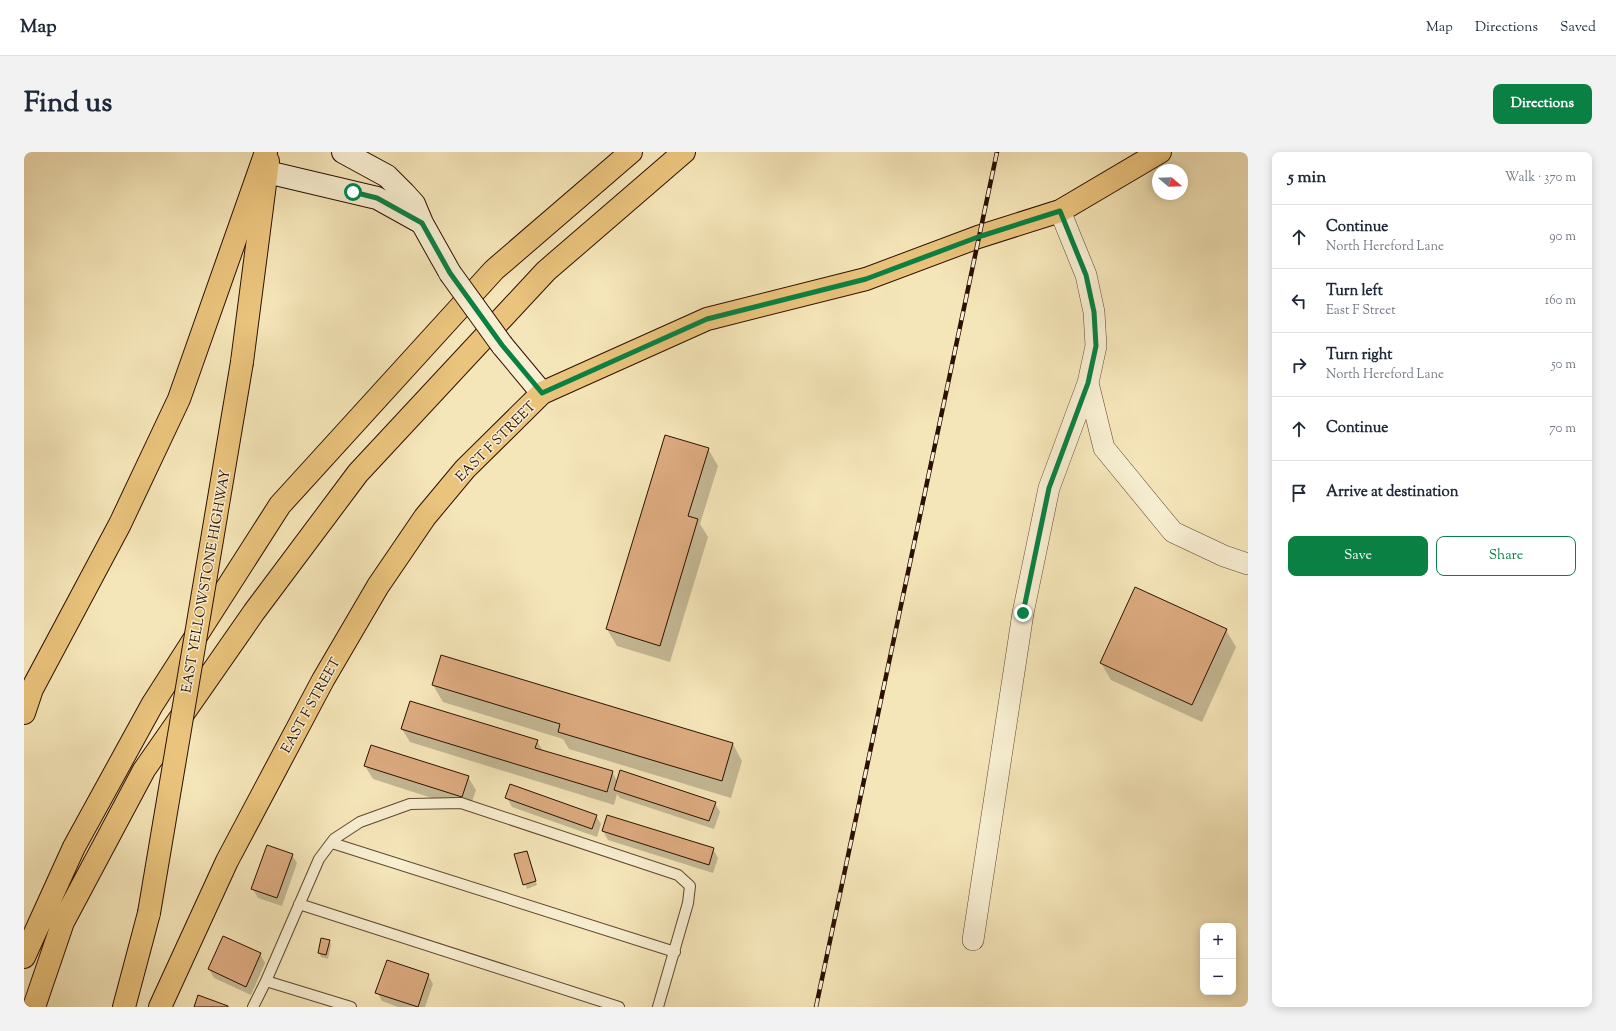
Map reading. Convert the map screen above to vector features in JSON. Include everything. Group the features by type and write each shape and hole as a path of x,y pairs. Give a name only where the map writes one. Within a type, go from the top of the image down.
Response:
{"main road":[{"path":"343,152 387,176 414,204 422,223 450,273 502,345 542,393"},
{"path":"24,957 74,847 152,705 280,505 494,270 631,152"},
{"path":"34,1007 63,922 144,770 254,612 358,473 546,271 684,152"},
{"name":"EAST F STREET","path":"160,1007 227,861 323,680 378,586 425,517 465,469 542,393 707,319 866,279 978,237 1060,211 1160,152"},
{"path":"24,713 32,689 120,524 179,399 267,158 377,198 422,223"},
{"name":"EAST YELLOWSTONE HIGHWAY","path":"124,1007 149,912 242,362 267,158"}],"street":[{"path":"973,940 1024,605 1049,488 1088,383 1096,346 1094,312 1086,275 1060,211"},
{"path":"1088,383 1104,448 1173,532 1224,556 1248,564"}],"lane":[{"path":"253,1007 266,981 319,859 334,839 360,822 410,804 461,803 678,875 690,886 688,903 658,1007"},
{"path":"332,843 675,952"},
{"path":"299,904 618,1007"},
{"path":"266,981 351,1007"}],"building":[{"path":"665,435 709,448 688,516 698,519 660,646 606,629"},
{"path":"1135,587 1227,629 1192,705 1100,663"},
{"path":"441,655 733,743 722,781 558,732 560,724 432,685"},
{"path":"410,701 538,740 535,748 613,771 607,792 401,729"},
{"path":"371,745 469,776 462,797 364,766"},
{"path":"620,770 716,802 709,821 614,790"},
{"path":"510,784 597,815 592,829 505,798"},
{"path":"607,815 714,848 709,865 602,831"},
{"path":"267,845 293,854 277,898 251,889"},
{"path":"527,851 536,881 523,885 514,854"},
{"path":"223,936 261,953 246,987 208,969"},
{"path":"321,938 330,940 326,955 318,953"},
{"path":"387,960 429,974 418,1007 375,993"},
{"path":"198,995 228,1006 228,1007 194,1007"}],"railway":[{"path":"816,1007 997,152"}],"route":[{"path":"353,192 377,198 422,223 450,273 502,345 542,393 707,319 866,279 978,237 1060,211 1086,275 1094,312 1096,346 1088,383 1049,488 1023,613"}]}
